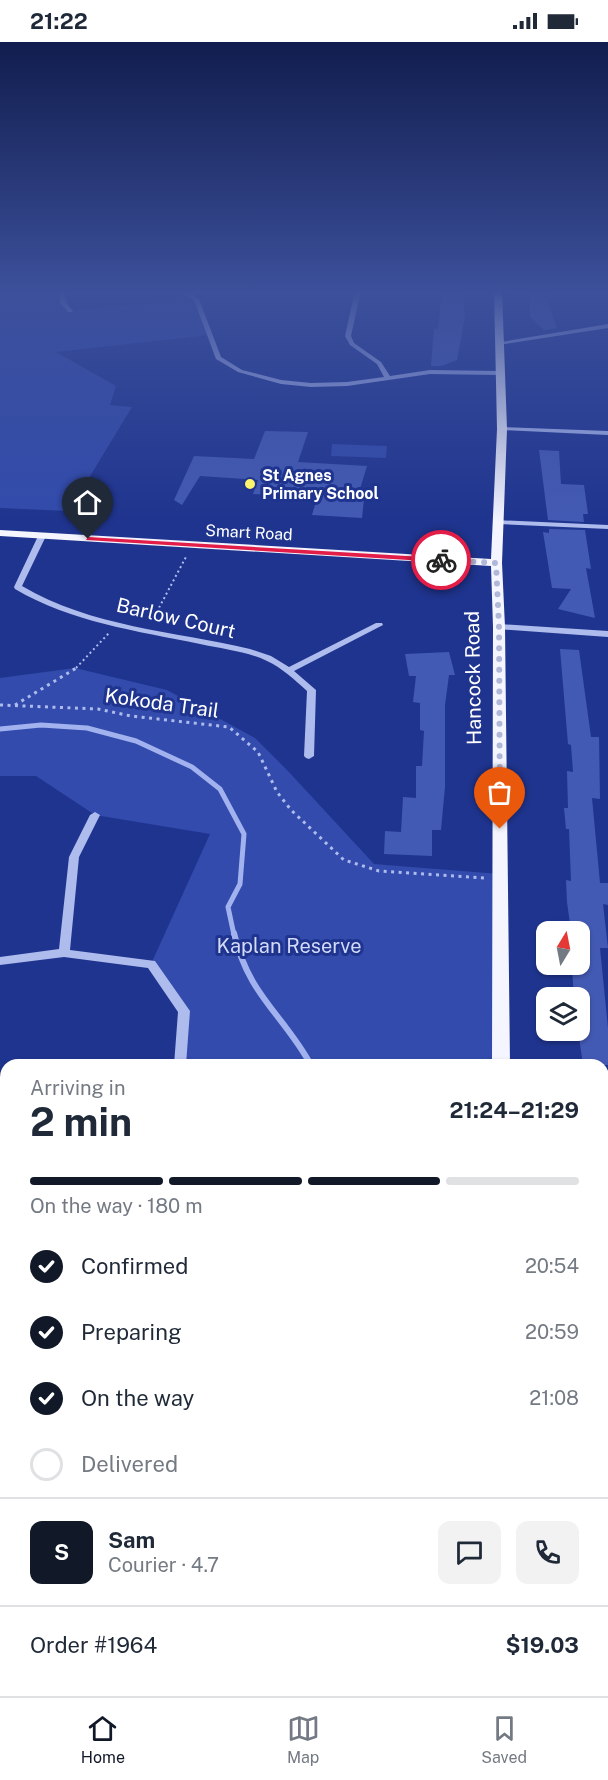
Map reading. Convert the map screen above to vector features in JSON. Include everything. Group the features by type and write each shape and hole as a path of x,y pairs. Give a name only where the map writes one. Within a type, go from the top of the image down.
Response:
{"main road":[{"name":"Hancock Road","path":"500,367 502,429 496,563 499,627 501,1059"},
{"name":"Smart Road","path":"0,533 496,563"}],"street":[{"path":"234,367 281,382 311,385 347,384 430,372 500,373"},
{"path":"381,367 387,377"},
{"path":"502,429 608,433"},
{"path":"498,522 608,527"},
{"name":"Barlow Court","path":"42,536 18,587 33,598 117,624 266,657 289,670 312,690 309,756"},
{"path":"289,670 379,625"},
{"path":"499,627 608,634"},
{"path":"64,953 74,857 95,815"},
{"path":"0,961 64,953 151,964 184,1011 180,1059"}],"path":[{"path":"146,630 188,552"},
{"path":"13,706 81,665 117,624"},
{"name":"Kokoda Trail","path":"0,705 98,709 131,716 229,727 258,752 277,792 291,810 344,860 379,871 472,875 487,879 500,891"}],"green space":[{"path":"0,367 83,367 116,386 110,405 132,407 69,511 0,508"},
{"path":"332,444 387,446 386,458 331,456"},
{"name":"Kaplan Reserve","path":"75,668 167,690 255,738 374,864 500,874 502,1059 180,1059 184,1011 151,964 210,834 95,815 36,776 0,776 0,678"}],"building":[{"path":"265,431 308,432 298,462 367,466 360,489 365,490 362,518 312,515 317,498 253,494 258,480 200,476 182,505 174,500 194,456 254,459"},
{"path":"539,450 559,451 561,484 584,485 588,514 583,514 584,522 548,520"},
{"path":"549,529 585,530 591,569 586,568 595,618 558,609 571,589 552,588 543,532 549,533"},
{"path":"560,649 579,650 591,737 599,737 600,799 592,798 600,883 608,883 608,905 603,904 608,948 600,948 608,1028 608,1059 582,1059 580,1041 590,1041 590,987 573,987 572,975 590,975 590,921 570,921 567,902 566,880 571,881 569,829 566,829 564,808 568,808 567,771 573,772 571,745 568,744"},
{"path":"449,652 455,675 449,675 445,705 445,787 441,830 432,830 432,856 384,854 385,831 401,832 403,797 416,798 416,766 422,766 424,731 420,730 420,703 413,702 416,676 409,676 405,654"}],"waterway":[{"path":"0,729 41,725 87,728 136,741 192,767 220,789 244,834 240,884 228,907 234,935"},
{"path":"234,933 240,954 257,989 307,1059"}],"way so far":[{"path":"441,560 496,563 499,627 500,829"}],"place":[{"name":"St Agnes Primary School","path":"250,484"}],"route":[{"path":"88,539 441,560"}]}
